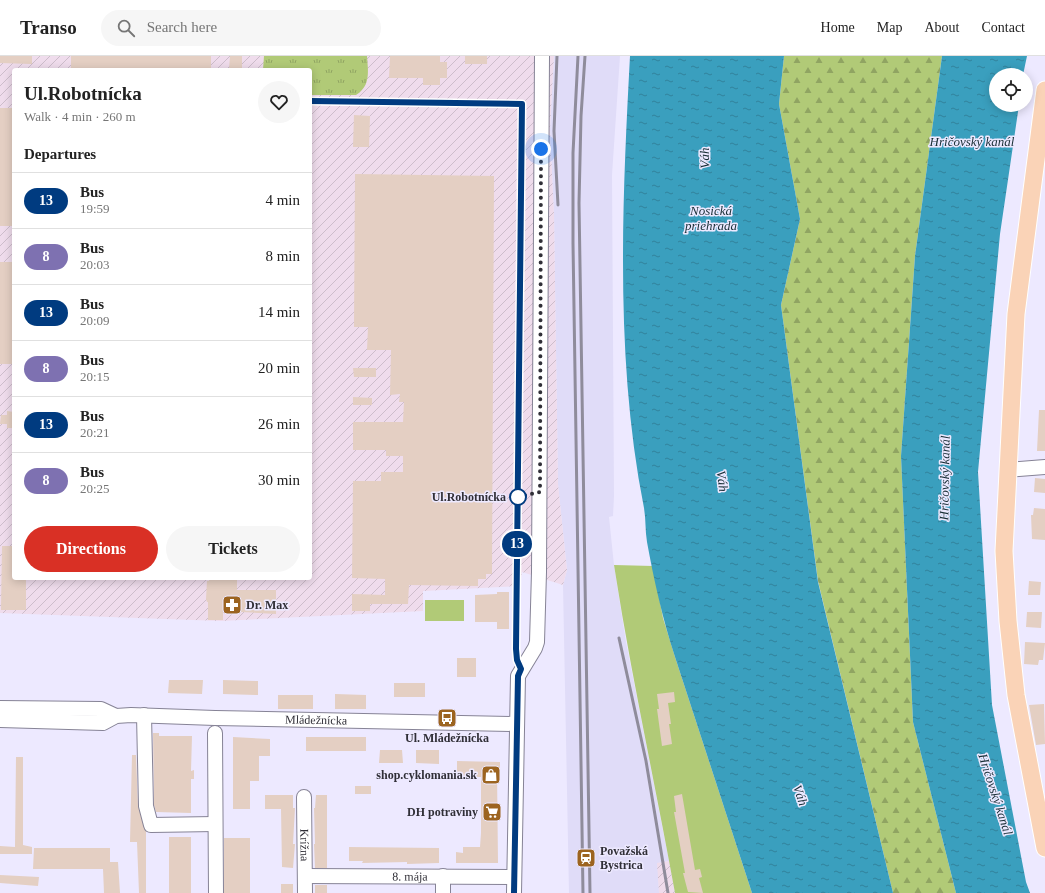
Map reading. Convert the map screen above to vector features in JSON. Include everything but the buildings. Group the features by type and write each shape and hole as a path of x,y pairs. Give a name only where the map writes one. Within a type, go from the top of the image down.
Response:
{"main road":[{"path":"1045,90 1016,314 1004,550 1016,695 1030,777 1045,848"}],"street":[{"path":"514,893 518,676 537,642 539,549 542,56"},
{"path":"1007,470 1045,467"},
{"name":"Mládežnícka","path":"0,708 101,709 116,716"},
{"path":"144,715 146,806 151,825 215,824"},
{"name":"Mládežnícka","path":"0,720 103,723 116,716 144,715 516,724"},
{"path":"215,734 216,893"},
{"name":"Krížna","path":"304,797 305,893"},
{"name":"8. mája","path":"305,876 514,877"},
{"path":"443,876 443,893"}],"shaded area":[{"path":"0,56 554,56 550,129 554,215 558,484 567,570 563,585 522,572 520,586 423,591 423,611 221,621 0,613"},
{"path":"554,56 620,56 612,175 614,496 613,516 609,517 614,565 626,642 669,861 658,863 659,893 569,893 563,585 567,570 558,484 554,215 550,129"},
{"path":"669,861 675,893 659,893 657,863"}],"green space":[{"path":"264,56 367,56 368,78 364,87 356,95 312,95 312,68 263,68"},
{"path":"784,56 942,56 915,256 901,456 913,722 956,893 893,893 818,581 781,305 800,219 779,104"},
{"path":"614,565 653,566 663,618 752,893 675,893 635,688"},
{"path":"425,600 464,600 464,621 425,621"}],"water":[{"name":"Nosická priehrada","path":"630,56 784,56 779,104 800,219 781,305 818,582 893,893 752,893 675,657 659,600 647,542 645,512 635,453 628,397 623,283 623,226"},
{"name":"Hričovský kanál","path":"942,56 1027,56 1024,68 989,68 989,112 1018,112 1000,234 978,472 992,705 1026,882 1030,893 956,893 913,722 901,456 915,256"}],"railway":[{"path":"557,56 554,131 558,205"},
{"path":"578,56 573,153 573,243 583,893"},
{"path":"585,56 581,116 579,203 590,893"},
{"path":"619,638 646,761 668,893"}],"bus line":[{"name":"13","path":"312,101 522,104 516,649 517,660 521,669 518,676 516,724 514,893"}],"place":[{"name":"Ul.Robotnícka","path":"518,497"},
{"name":"Dr. Max","path":"232,605"},
{"name":"Ul. Mládežnícka","path":"447,718"},
{"name":"shop.cyklomania.sk","path":"491,775"},
{"name":"DH potraviny","path":"492,812"},
{"name":"Považská Bystrica","path":"586,858"}],"route":[{"path":"518,497 540,492 541,149"}],"water label":[{"name":"Váh","path":"704,158"},
{"name":"Váh","path":"723,481"},
{"name":"Váh","path":"801,795"}]}
